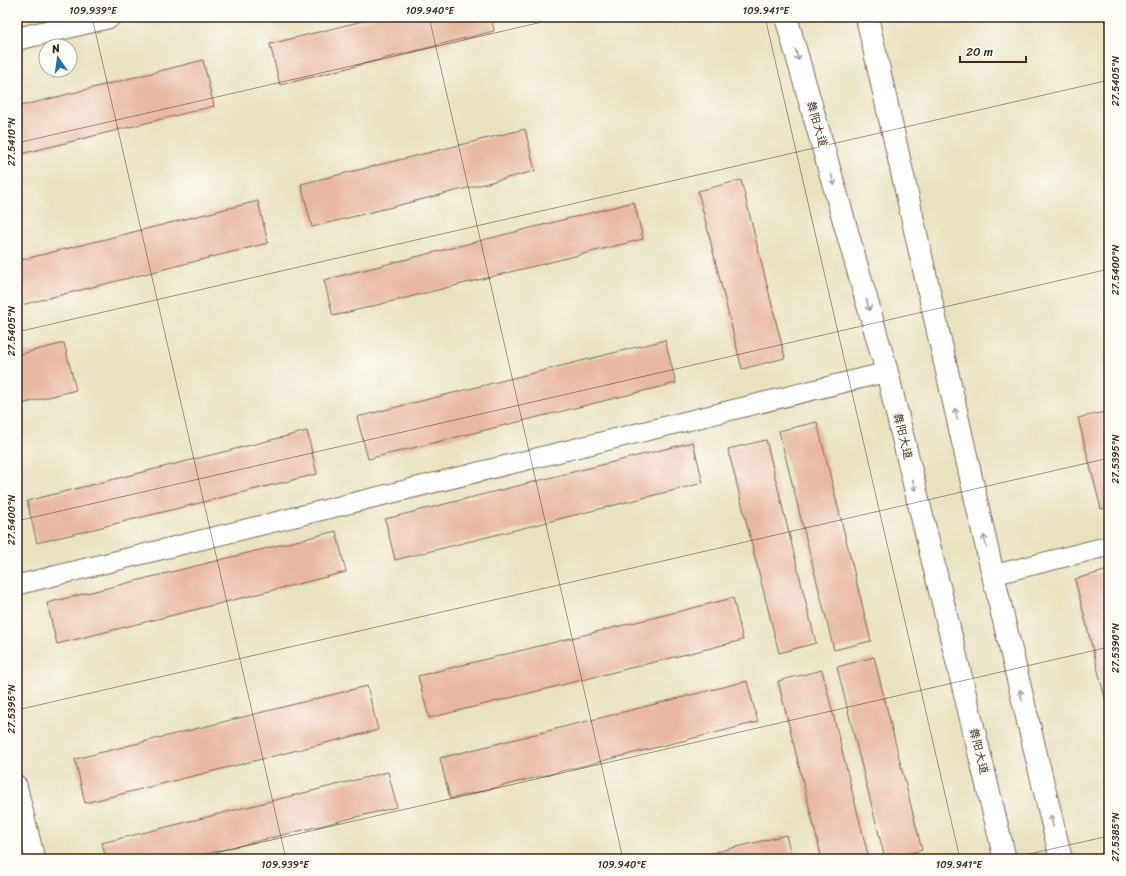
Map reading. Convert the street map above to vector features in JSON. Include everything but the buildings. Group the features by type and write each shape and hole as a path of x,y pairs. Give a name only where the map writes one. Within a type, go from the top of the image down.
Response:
{"main road":[{"path":"17,39 108,17"},
{"name":"舞阳大道","path":"786,17 887,372 1005,859"},
{"path":"867,17 993,574 1061,859"}],"street":[{"path":"17,585 887,372"},
{"path":"993,574 1109,546"},
{"path":"17,785 35,859"}]}
